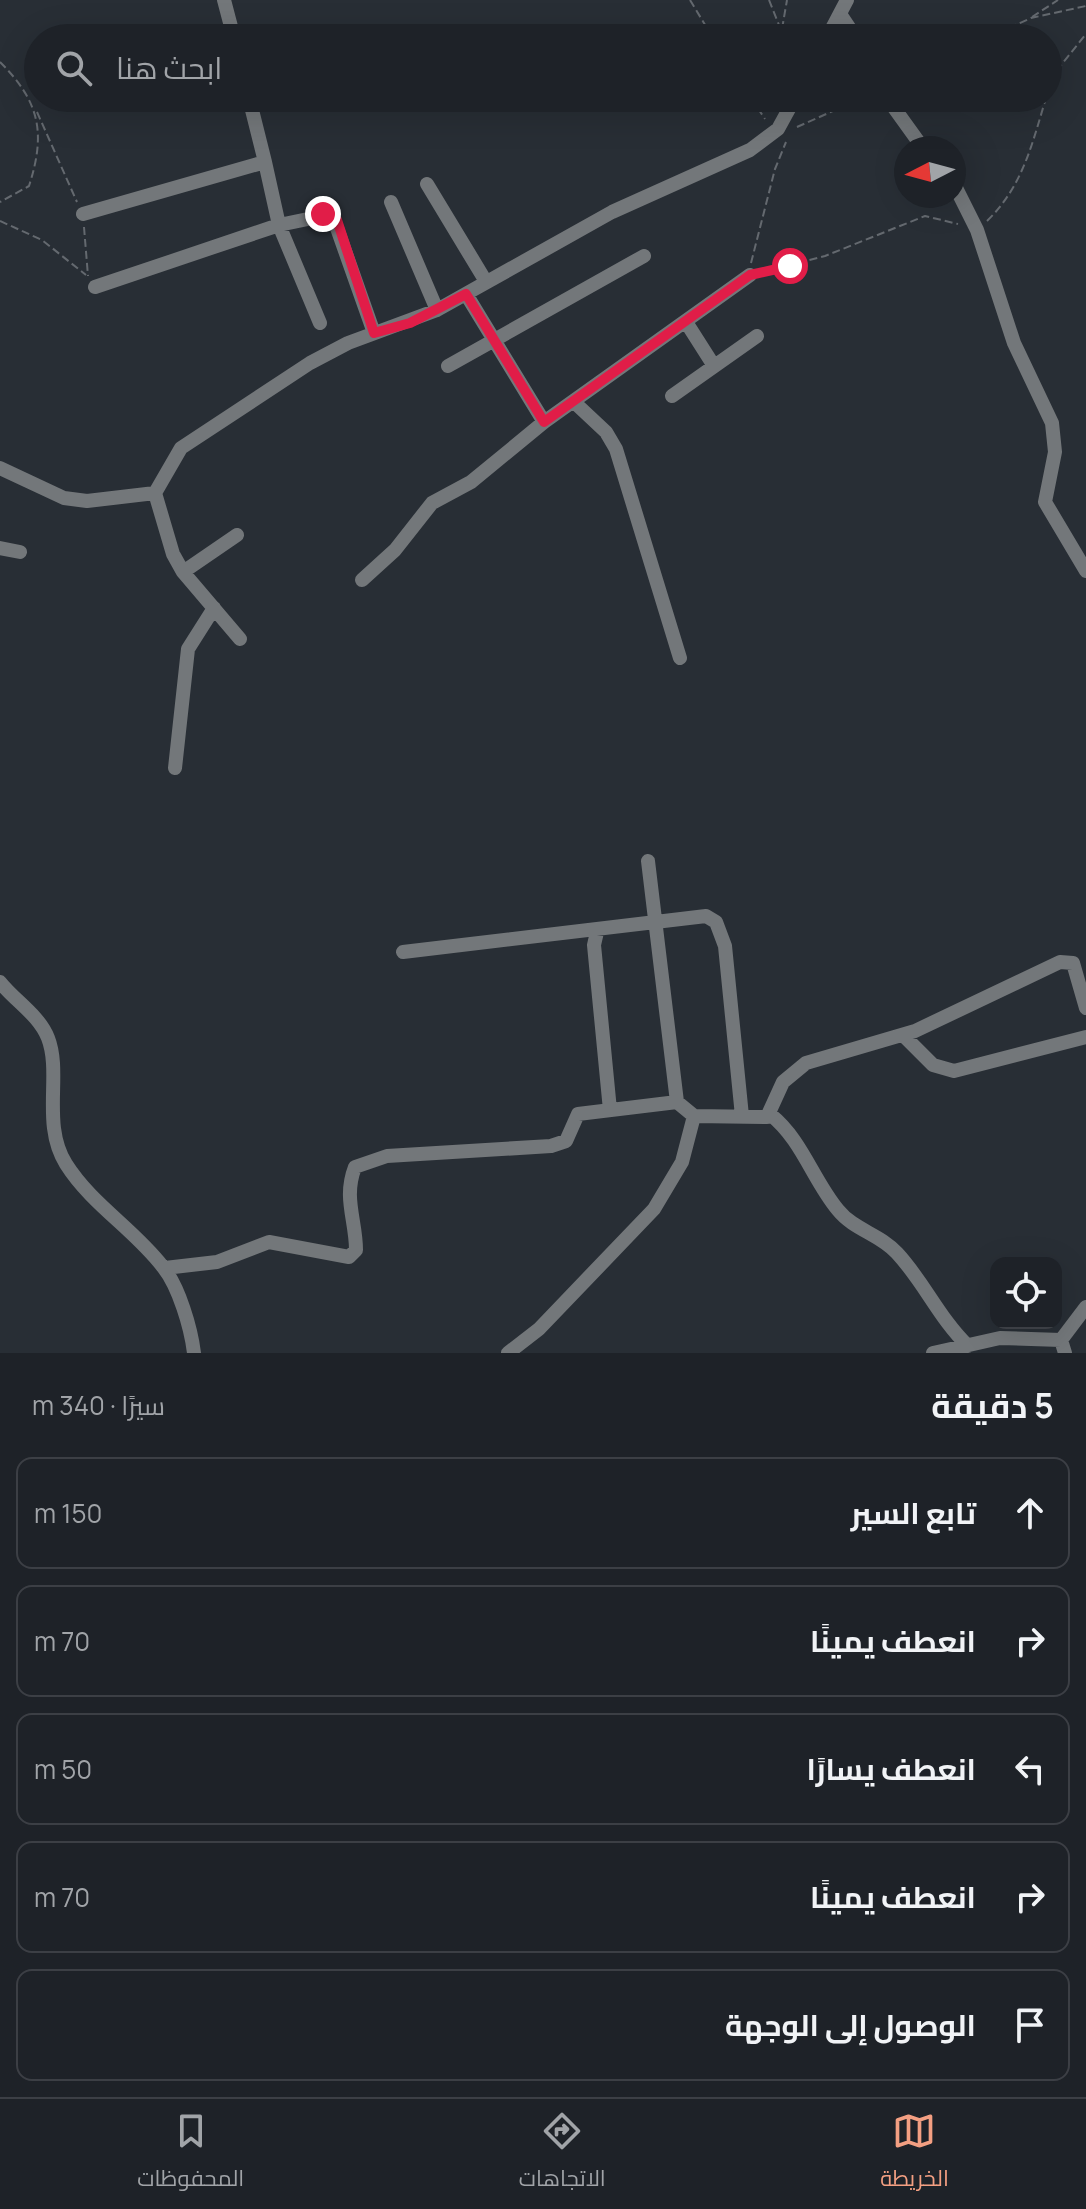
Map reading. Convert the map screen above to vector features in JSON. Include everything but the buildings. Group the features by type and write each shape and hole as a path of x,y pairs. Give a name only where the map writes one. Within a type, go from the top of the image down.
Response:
{"street":[{"path":"224,0 230,24"},
{"path":"252,112 279,225 320,323"},
{"path":"0,468 64,498 87,501 155,493 164,482 172,459 190,442 310,363 374,333 437,310 485,280 612,212 750,150 778,135 789,112"},
{"path":"897,112 914,136"},
{"path":"83,214 265,162"},
{"path":"427,184 485,280"},
{"path":"391,202 437,310"},
{"path":"966,208 977,230 1014,343 1052,423 1055,452 1045,502 1086,571"},
{"path":"92,282 279,225 332,214 374,333"},
{"path":"448,366 644,256"},
{"path":"362,580 395,550 432,503 471,482 544,422 750,275"},
{"path":"466,294 544,422"},
{"path":"686,322 714,366"},
{"path":"672,396 757,336"},
{"path":"574,402 606,432 616,449 680,658"},
{"path":"155,493 173,554 183,572 240,639"},
{"path":"183,572 237,535"},
{"path":"0,548 20,552"},
{"path":"175,768 188,649 214,608"},
{"path":"648,861 677,1102 694,1116 771,1115 790,1133 838,1211 850,1223 881,1238 896,1250 924,1286 945,1323 968,1346"},
{"path":"403,952 597,932 605,926 706,916 716,922 722,933 742,1116"},
{"path":"597,932 594,945 610,1110"},
{"path":"771,1115 774,1096 783,1082 806,1063 903,1035 1060,962 1073,963 1077,969 1086,1008"},
{"path":"0,982 33,1016 48,1039 56,1142 65,1163 104,1209 165,1268 194,1353"},
{"path":"903,1035 933,1065 954,1071 1086,1037"},
{"path":"165,1268 217,1262 262,1243 278,1242 349,1257 356,1250 348,1205 349,1184 355,1167 387,1156 551,1146 566,1141 578,1114 677,1102"},
{"path":"508,1353 539,1329 654,1209 682,1162 694,1116"},
{"path":"933,1353 1000,1338 1063,1347 1086,1307"}],"path":[{"path":"690,0 705,24"},
{"path":"769,0 779,24"},
{"path":"782,24 787,0"},
{"path":"1018,24 1058,0"},
{"path":"1031,18 1086,6"},
{"path":"1062,64 1086,34"},
{"path":"0,62 24,90"},
{"path":"0,202 29,186 38,158 37,112"},
{"path":"37,112 83,214 92,282"},
{"path":"761,112 778,135 750,275 825,256 925,216 977,230 1014,190 1029,156 1042,112"},
{"path":"778,135 832,112"},
{"path":"0,221 42,240 92,282"}],"route":[{"path":"323,214 332,214 337,220 374,333 410,323 466,294 544,422 750,275 790,266"}]}
